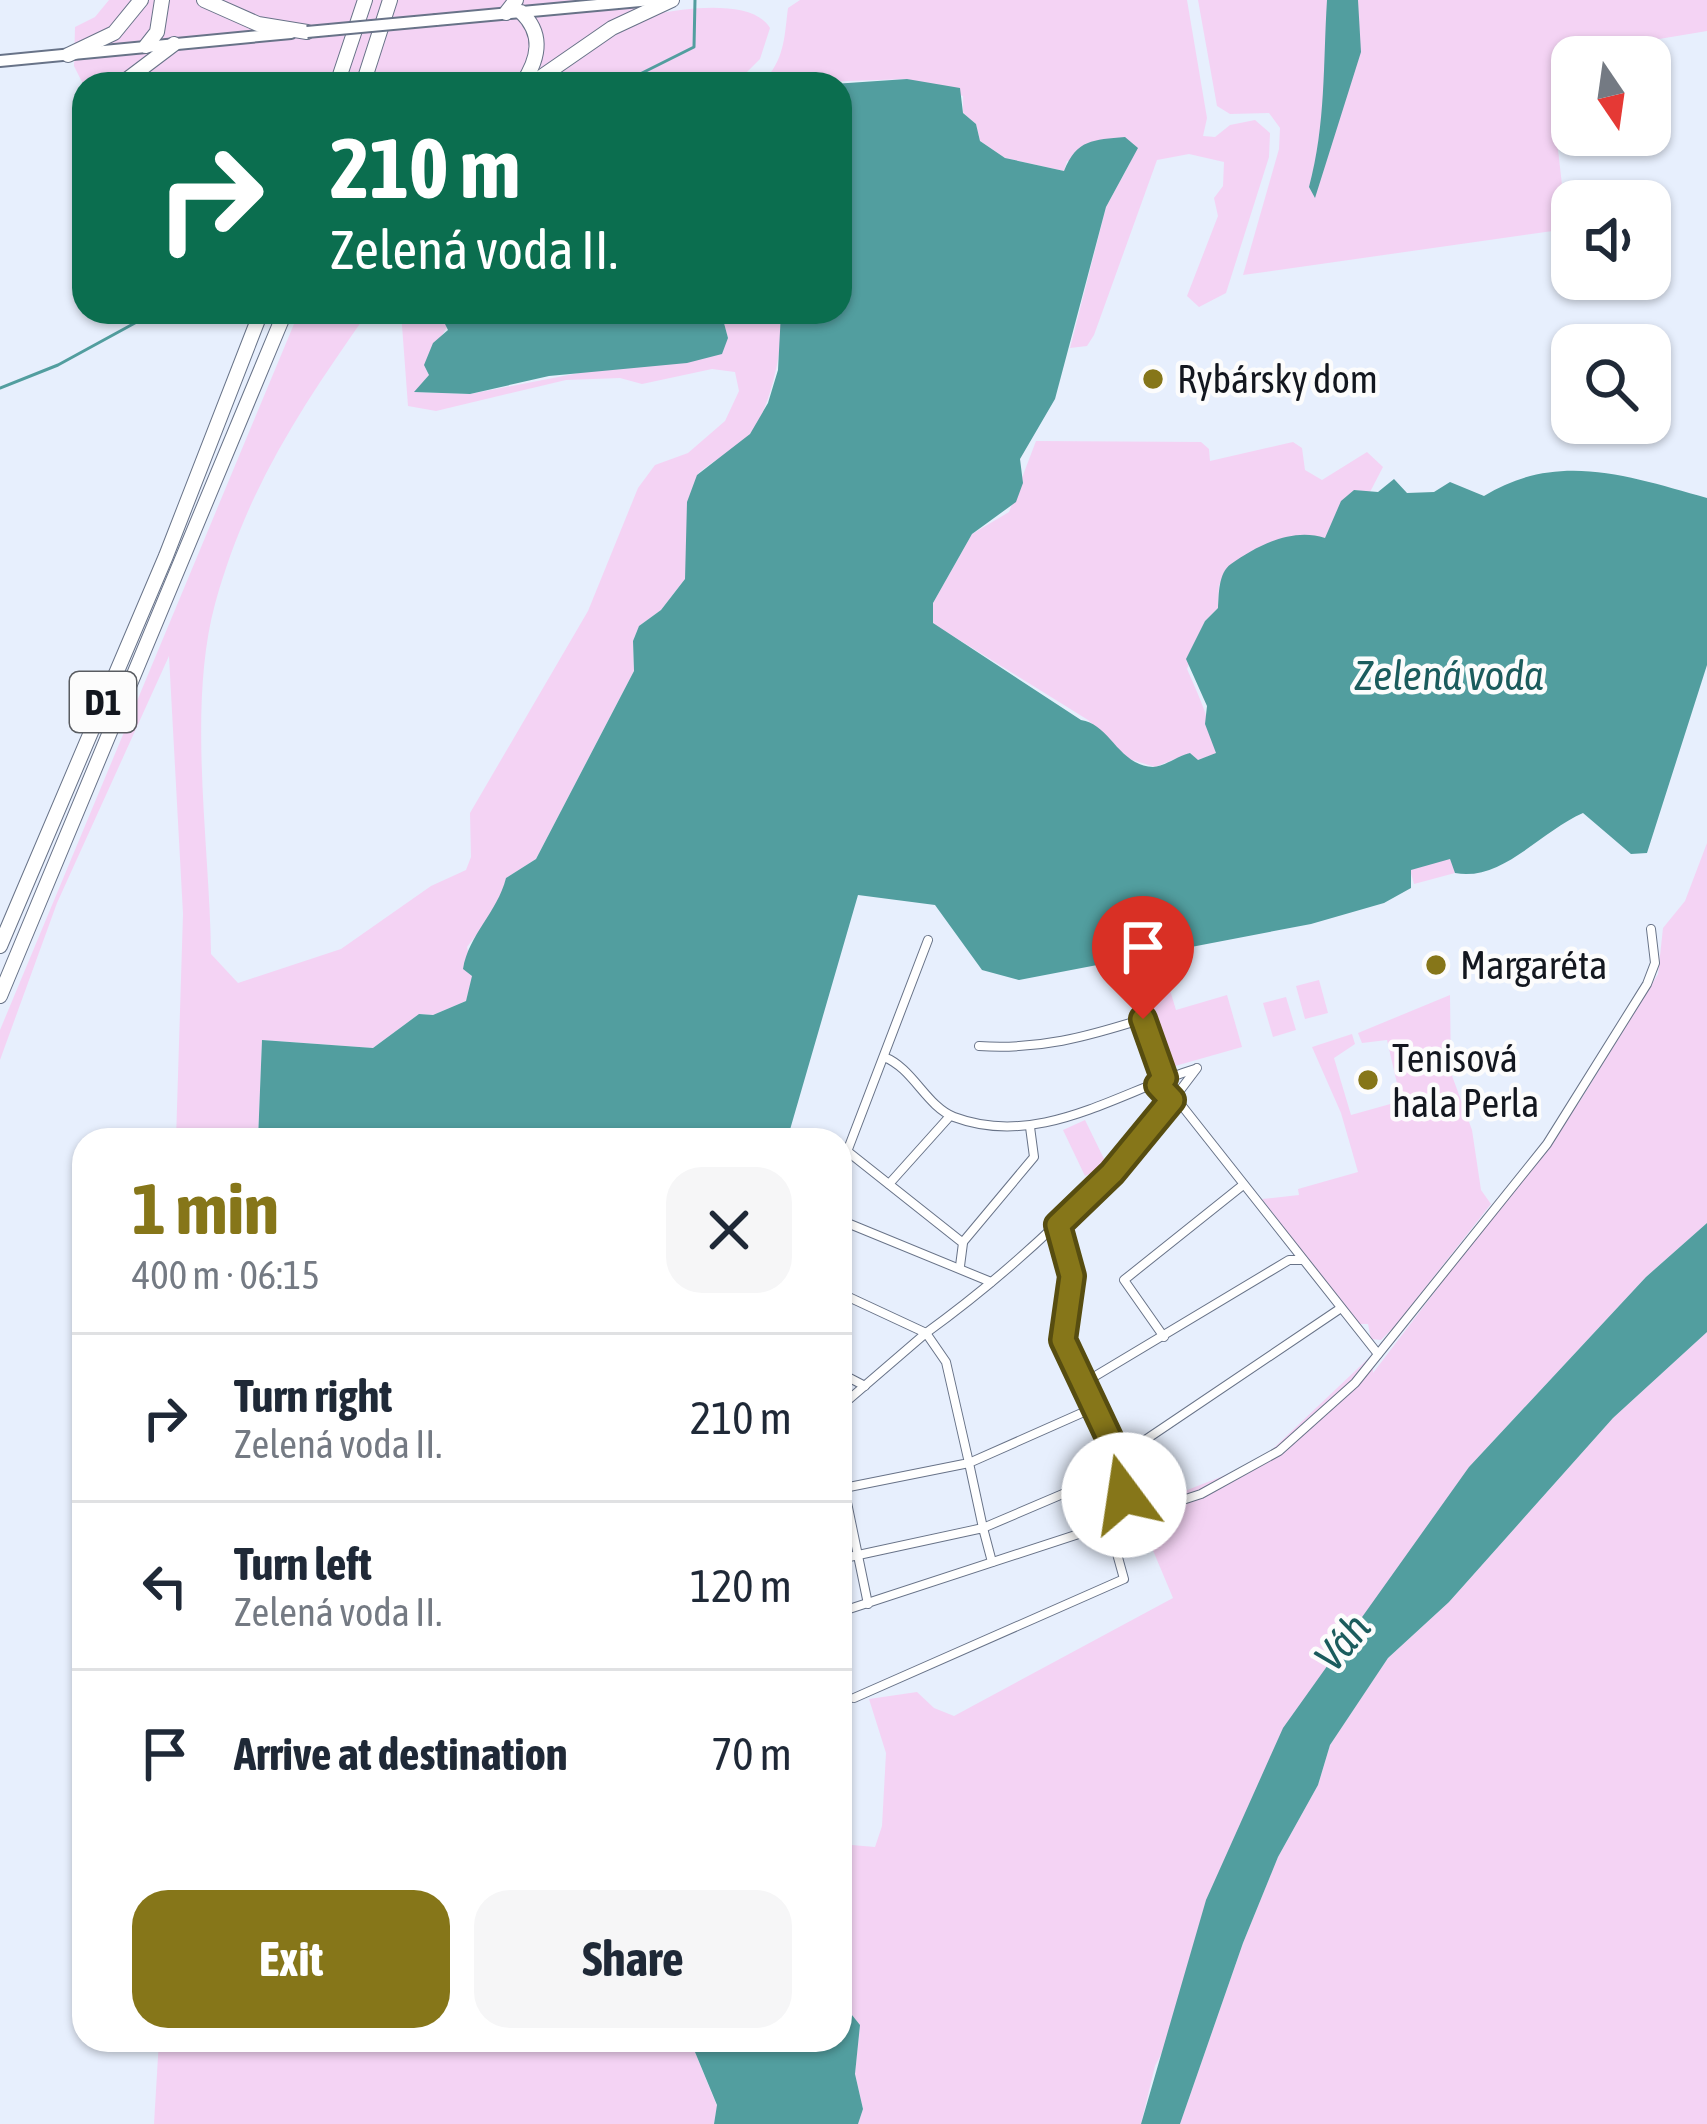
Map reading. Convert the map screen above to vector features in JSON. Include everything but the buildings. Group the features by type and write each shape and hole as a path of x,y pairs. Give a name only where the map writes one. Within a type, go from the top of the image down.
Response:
{"highway":[{"path":"68,55 114,33 141,0"},
{"path":"146,46 155,37 162,0"},
{"path":"204,0 257,24 307,32"},
{"path":"342,72 364,0"},
{"path":"367,72 390,0"},
{"path":"544,72 612,28 672,0"},
{"path":"514,8 532,23 538,42 531,72"},
{"path":"137,72 174,44"},
{"name":"D1","path":"0,946 166,556 255,324"},
{"name":"D1","path":"0,996 280,324"}],"main road":[{"path":"0,61 436,20 514,8 651,0"}],"street":[{"path":"852,1609 1202,1494 1258,1466 1355,1383 1547,1144 1655,963 1651,929"},
{"path":"852,1141 928,940"},
{"path":"979,1046 1026,1049 1069,1042 1143,1019 1161,1082 1378,1354"},
{"path":"852,1397 1058,1225 1112,1173 1197,1068 1030,1126 950,1116 884,1057"},
{"path":"889,1184 950,1116"},
{"path":"960,1266 963,1243 1034,1157 1030,1126"},
{"path":"852,1154 963,1243"},
{"path":"1165,1337 1124,1280 1243,1185"},
{"path":"852,1225 992,1282"},
{"path":"1058,1225 1072,1276 1061,1334 1117,1459 1128,1519"},
{"path":"1289,1260 1293,1246"},
{"path":"1082,1384 1289,1260 1304,1260"},
{"path":"852,1299 926,1333 946,1362 992,1562"},
{"path":"1117,1459 1341,1308"},
{"path":"852,1379 865,1386"},
{"path":"852,1486 969,1463 1093,1408"},
{"path":"852,1556 983,1528 1118,1470"},
{"path":"854,1697 1124,1579 1109,1525"},
{"path":"852,1529 868,1604"}],"shaded area":[{"path":"109,0 647,0 656,14 736,9 762,19 770,28 760,59 747,72 77,72 75,27 95,17"},
{"path":"800,0 1187,0 1207,118 1203,136 1215,137 1230,125 1255,120 1270,133 1269,157 1226,293 1199,307 1187,296 1218,216 1214,198 1223,186 1224,162 1189,154 1157,160 1094,335 1087,346 1070,348 1106,207 1130,163 1067,161 1064,171 1005,158 980,141 976,124 963,113 963,96 907,79 852,81 852,72 771,72 779,58 788,8"},
{"path":"1198,0 1707,0 1707,31 1671,37 1551,36 1551,156 1559,156 1561,180 1551,180 1551,231 1243,275 1279,149 1280,128 1269,113 1230,114 1217,106"},
{"path":"294,324 360,324 260,486 228,562 207,644 201,732 211,954 238,983 341,949 431,886 466,870 471,857 470,813 588,611 638,488 655,465 688,453 725,421 739,391 735,372 712,369 642,384 620,378 566,380 436,411 408,406 402,324 448,325 425,365 429,375 415,392 470,394 620,365 687,363 728,338 724,324 781,324 775,374 758,421 745,439 697,475 685,579 661,610 639,626 633,641 634,671 536,859 506,878 499,906 467,947 473,976 466,1001 433,1015 419,1014 373,1048 262,1040 258,1128 176,1128 183,914 169,656 57,903 0,1060 0,1030"},
{"path":"1036,441 1201,442 1209,449 1210,461 1293,442 1302,448 1305,470 1322,480 1367,452 1383,467 1370,492 1354,490 1325,539 1291,538 1266,545 1219,585 1218,608 1205,621 1187,669 1216,754 1197,760 1190,753 1155,767 1129,759 1088,720 932,623 933,603 972,534 1009,512"},
{"path":"1707,843 1707,1223 1646,1277 1469,1467 1155,2066 1141,2124 858,2124 863,2109 855,2074 860,2025 852,2015 852,1845 875,1847 882,1826 886,1753 869,1699 917,1692 934,1708 954,1716 1173,1598 1136,1510 1259,1462 1373,1354 1373,1373 1580,1101 1658,974 1663,928 1685,901"},
{"path":"1450,858 1455,873 1414,884 1410,870"},
{"path":"1162,964 1176,1010 1227,995 1242,1047 1168,1068 1139,971"},
{"path":"1319,980 1328,1013 1305,1019 1296,986"},
{"path":"1450,995 1451,1073 1472,1130 1481,1190 1491,1204 1395,1326 1381,1340 1371,1339 1368,1324 1358,1324 1262,1199 1299,1195 1298,1189 1358,1172 1341,1113 1312,1047 1352,1034 1355,1044 1334,1058 1351,1115 1401,1101 1387,1040 1362,1043 1358,1033"},
{"path":"1286,997 1296,1030 1273,1037 1263,1003"},
{"path":"1085,1120 1107,1165 1085,1176 1063,1130"},
{"path":"1707,1332 1707,2124 1180,2124 1243,1943 1278,1857 1318,1785 1330,1745 1388,1658 1449,1602 1613,1418"},
{"path":"158,2052 695,2052 717,2106 714,2124 154,2124"}],"water":[{"path":"1327,0 1358,0 1361,52 1315,198 1309,187 1321,117"},
{"name":"Zelená voda","path":"907,79 960,88 963,113 976,124 980,141 1005,158 1064,171 1081,147 1095,141 1125,137 1138,148 1106,207 1055,399 1020,459 1023,483 1016,502 972,534 933,603 933,623 1100,729 1141,765 1153,767 1190,753 1198,760 1216,753 1205,724 1207,706 1186,659 1205,621 1218,608 1224,573 1241,557 1276,540 1301,535 1325,538 1341,501 1354,490 1378,492 1394,479 1407,493 1434,492 1450,482 1484,496 1512,482 1567,471 1623,476 1707,498 1707,665 1647,853 1631,854 1583,813 1489,870 1455,873 1450,859 1411,870 1411,888 1384,903 1311,924 1019,980 982,970 935,905 858,895 790,1128 258,1128 262,1040 373,1048 419,1014 433,1015 466,1001 472,976 463,969 471,945 506,878 536,859 634,671 633,641 639,626 661,610 685,579 687,502 697,475 750,434 768,403 778,370 780,324 852,324 852,83"},
{"path":"445,324 724,324 728,338 722,354 687,363 549,376 470,394 414,392 429,375 424,365 433,343 448,330"},
{"path":"1707,1223 1707,1332 1613,1418 1449,1602 1388,1658 1330,1745 1318,1785 1278,1857 1180,2124 1141,2124 1206,1900 1283,1728 1469,1467 1646,1277"},
{"path":"852,2015 860,2025 855,2074 863,2109 858,2124 714,2124 717,2105 695,2052 852,2052"}],"waterway":[{"path":"644,72 694,47 695,0"},
{"path":"0,388 58,365 133,324"}],"place":[{"name":"Rybársky dom","path":"1153,379"},
{"name":"Margaréta","path":"1436,965"},
{"name":"Tenisová hala Perla","path":"1368,1080"}],"route":[{"path":"1124,1495 1108,1433 1063,1340 1072,1276 1058,1225 1112,1173 1172,1100 1158,1085 1164,1078 1143,1019"}],"water label":[{"name":"Váh","path":"1342,1642"}]}
